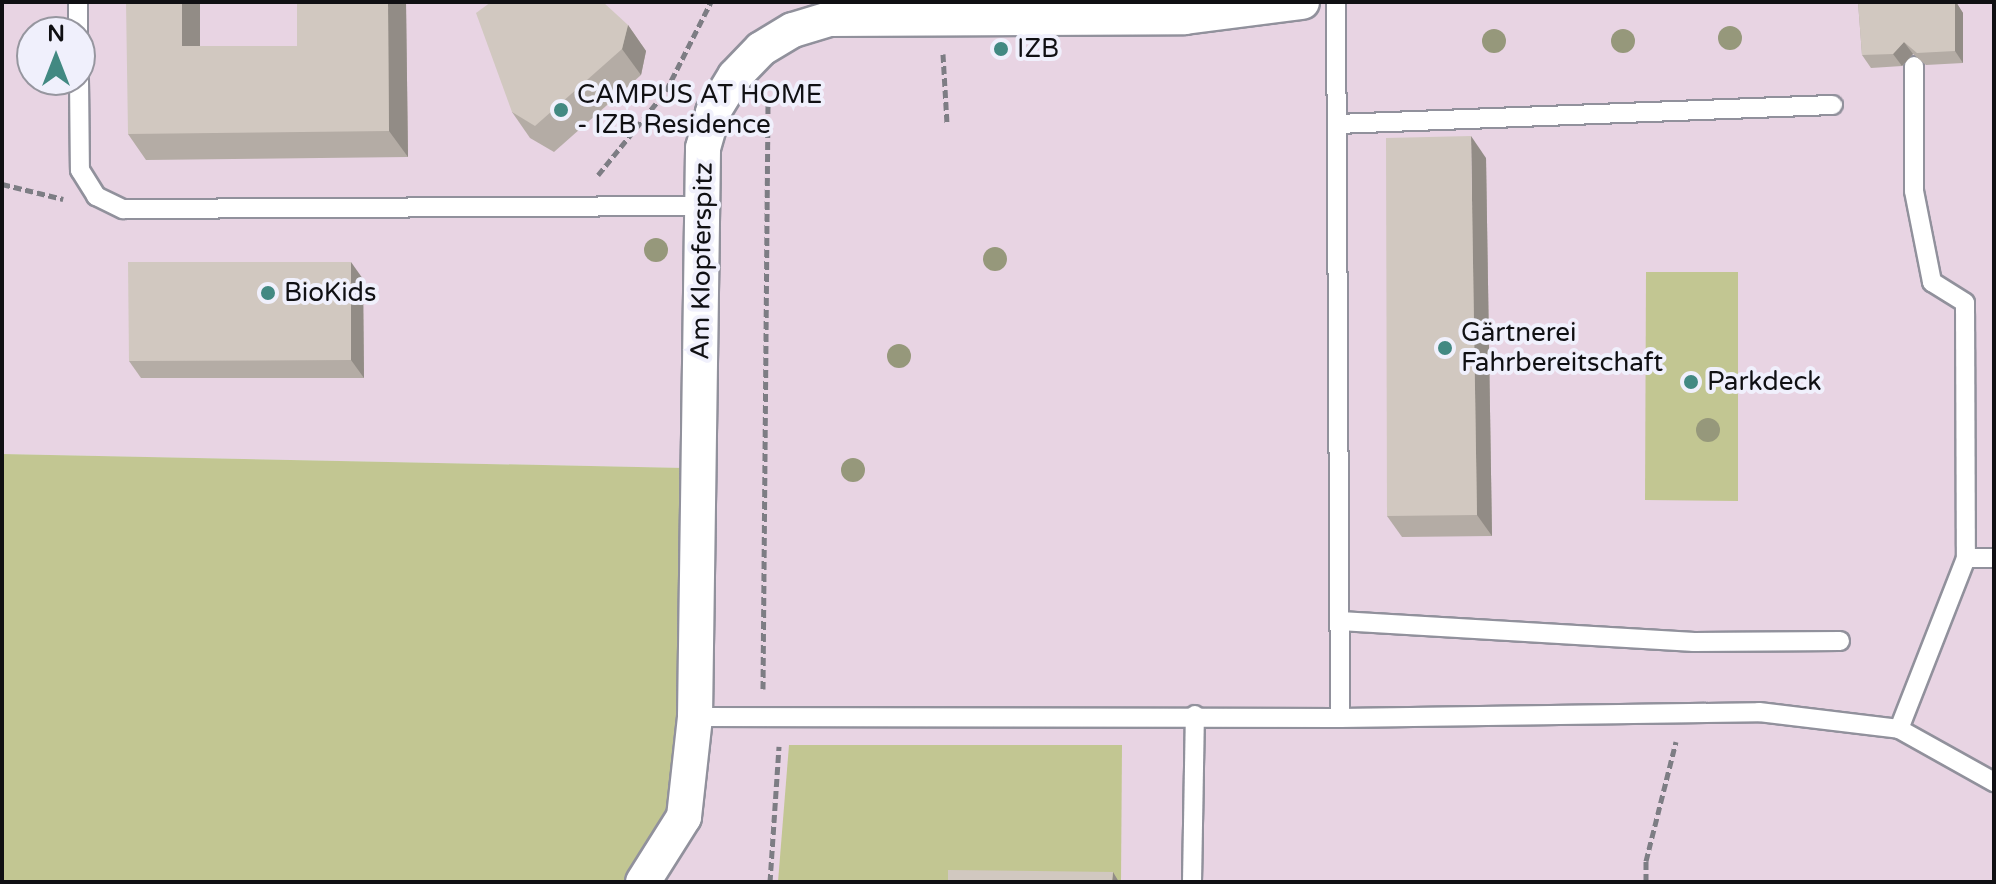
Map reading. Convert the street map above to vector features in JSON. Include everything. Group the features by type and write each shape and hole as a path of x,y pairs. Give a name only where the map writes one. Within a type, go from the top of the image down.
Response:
{"street":[{"name":"Am Klopferspitz","path":"643,882 684,817 695,717 703,148 713,112 735,76 761,49 793,30 829,19 1185,17 1302,2"}],"lane":[{"path":"1336,2 1340,718"},
{"path":"1899,729 1966,558 1965,303 1932,282 1914,191 1914,66"},
{"path":"79,96 80,170 96,196 123,209 703,206"},
{"path":"1337,124 1833,105"},
{"path":"1966,558 1994,558"},
{"path":"1340,621 1694,642 1840,641"},
{"path":"695,717 1195,715 1340,718 1573,712 1683,716 1759,712 1899,729 1994,782"},
{"path":"1192,882 1195,715"}],"path":[{"path":"568,208 666,91 711,2"},
{"path":"940,49 947,62 947,124"},
{"path":"770,882 779,744 762,716 771,87"},
{"path":"2,184 63,199 96,196"},
{"path":"1646,882 1646,861 1683,716"}],"shaded area":[{"path":"2,2 1994,2 1994,882 625,882 671,811 685,468 2,454"}],"green space":[{"path":"1646,272 1738,272 1738,501 1645,500"},
{"path":"2,454 685,468 681,743 671,811 625,882 2,882"},
{"path":"789,745 1122,745 1121,882 778,882"}],"building":[{"path":"126,2 182,2 182,46 297,46 297,2 388,2 389,131 128,134"},
{"name":"CAMPUS AT HOME - IZB Residence","path":"491,2 603,2 628,25 622,49 535,126 512,112 476,13"},
{"path":"1858,2 1955,2 1955,51 1917,53 1904,42 1893,54 1862,55"},
{"name":"Gärtnerei Fahrbereitschaft","path":"1471,136 1477,515 1387,516 1386,138"},
{"path":"128,262 351,262 351,360 129,361"},
{"path":"948,870 1113,872 1112,882 948,882"}],"place":[{"name":"IZB","path":"1001,49"},
{"name":"CAMPUS AT HOME - IZB Residence","path":"561,110"},
{"name":"BioKids","path":"268,293"},
{"name":"Gärtnerei Fahrbereitschaft","path":"1445,348"},
{"name":"Parkdeck","path":"1691,382"}]}
